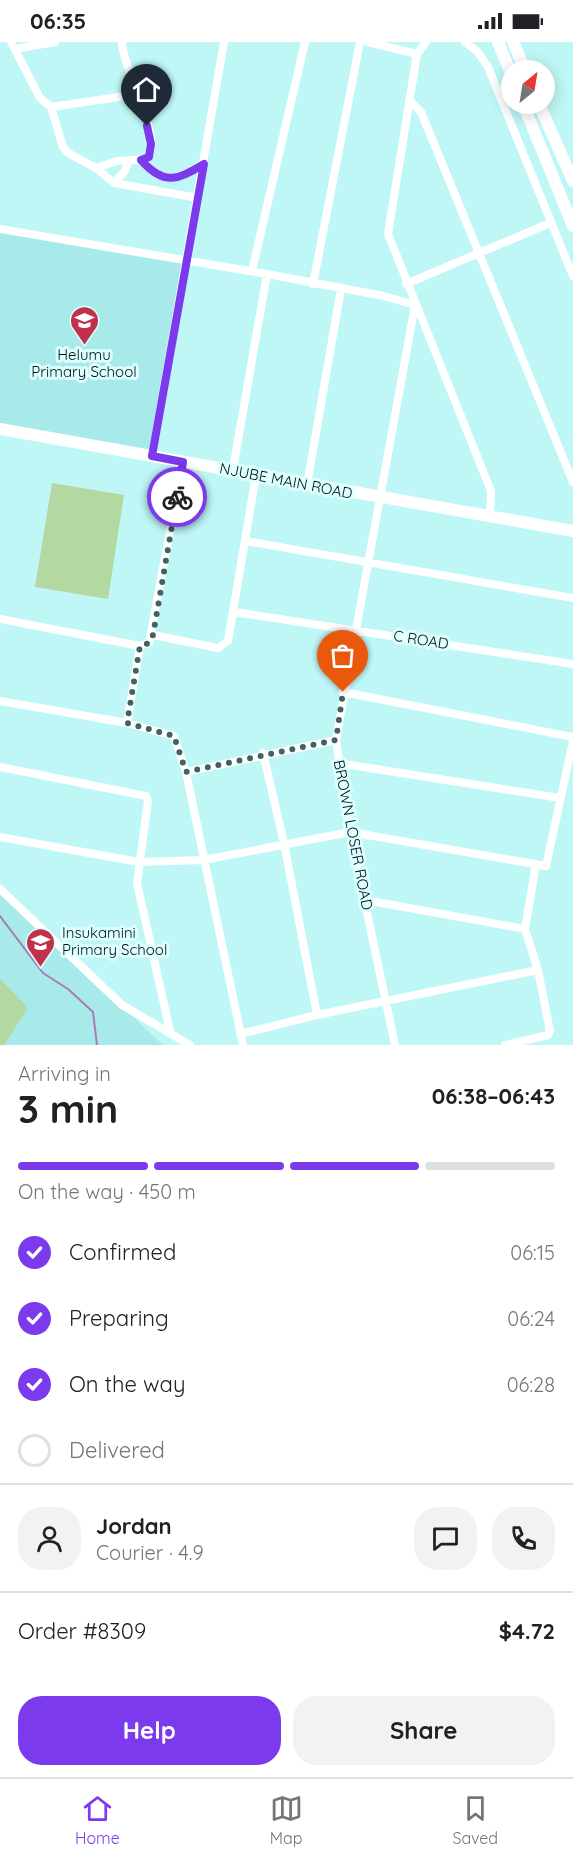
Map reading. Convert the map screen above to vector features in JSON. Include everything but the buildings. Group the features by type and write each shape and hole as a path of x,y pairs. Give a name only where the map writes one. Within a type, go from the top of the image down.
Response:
{"street":[{"path":"55,42 13,46 40,98 51,107 63,147 96,168 114,183 198,198"},
{"path":"96,168 141,160 149,157 151,150 139,94 128,74 122,42"},
{"path":"152,456 224,42"},
{"path":"252,272 305,42"},
{"path":"313,284 360,42"},
{"path":"368,42 417,54"},
{"path":"426,42 417,54 388,234 406,284 491,491 490,516"},
{"path":"465,42 477,51 488,67 573,276"},
{"path":"498,42 505,60"},
{"path":"513,42 521,60"},
{"path":"51,107 139,94"},
{"path":"409,100 421,112 573,482"},
{"path":"527,114 573,226"},
{"path":"543,114 573,181"},
{"path":"141,160 161,177 174,179 204,164"},
{"path":"114,183 124,172 129,161"},
{"path":"406,284 550,223"},
{"path":"0,228 267,274 415,305"},
{"path":"233,470 267,274"},
{"path":"307,485 341,289"},
{"name":"BROWN LOSER ROAD","path":"395,1045 350,832 336,740 343,692 358,629 415,305"},
{"name":"NJUBE MAIN ROAD","path":"0,429 573,531"},
{"path":"0,620 140,646 149,643 153,635 183,462"},
{"path":"153,635 222,647 228,641 256,475"},
{"path":"245,541 573,598"},
{"name":"C ROAD","path":"234,612 358,629 573,664"},
{"path":"127,723 140,646"},
{"path":"0,837 139,862 204,860 350,832 546,866 549,861 573,739 343,692"},
{"path":"0,701 127,723 174,736 186,772 243,1045"},
{"path":"186,772 263,753 336,740"},
{"path":"263,753 284,843 317,1015"},
{"path":"338,763 560,798"},
{"path":"0,767 146,796 148,801 137,884 170,1031"},
{"path":"505,1045 550,1033 538,970 525,929 536,864"},
{"path":"0,889 122,1005 170,1031 190,1045"},
{"path":"365,900 525,929"},
{"path":"240,1034 317,1015 386,1003 538,970"}],"shaded area":[{"name":"Helumu Primary School","path":"0,231 181,263 151,454 0,428"},
{"name":"Insukamini Primary School","path":"0,891 163,1045 0,1045"}],"green space":[{"path":"52,483 124,495 108,599 35,587"},
{"path":"0,979 28,1008 4,1045 0,1045"}],"waterway":[{"path":"0,916 43,973 68,989 93,1012 97,1045"}],"way so far":[{"path":"177,497 153,635 149,643 140,646 127,723 174,736 186,772 263,753 336,740 343,692"}],"place":[{"name":"Helumu Primary School","path":"84,346"},
{"name":"Insukamini Primary School","path":"41,968"}],"route":[{"path":"147,126 151,150 149,157 141,160 151,171 161,177 174,179 204,164 152,456 183,462 177,497"}]}
